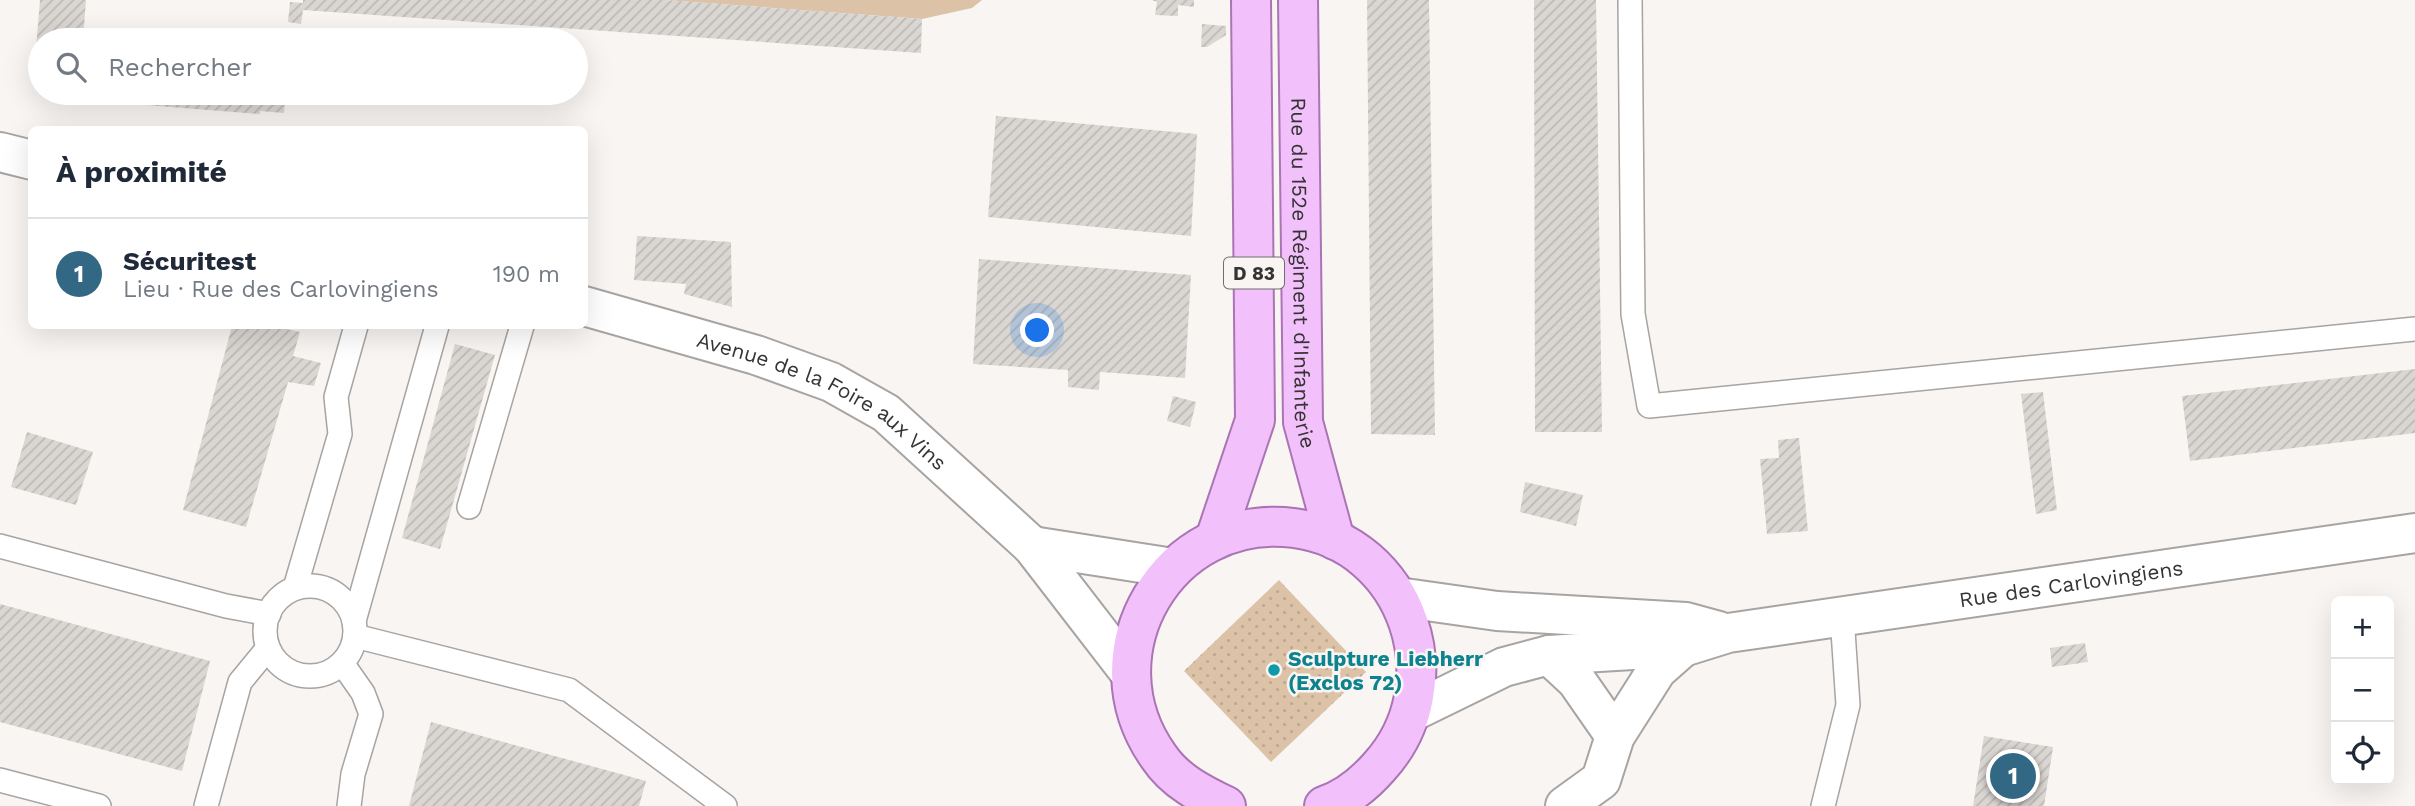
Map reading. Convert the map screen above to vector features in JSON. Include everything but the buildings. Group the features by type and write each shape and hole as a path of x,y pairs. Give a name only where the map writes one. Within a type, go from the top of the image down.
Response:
{"main road":[{"name":"D 83","path":"1215,539 1255,420 1251,0"},
{"name":"Rue du 152e Régiment d'Infanterie","path":"1298,0 1303,422 1335,540"},
{"path":"1226,806 1194,798 1159,758 1148,738 1138,718 1130,673 1135,635 1149,598 1173,568 1215,539 1255,528 1295,528 1335,540 1371,564 1398,597 1413,634 1417,660 1418,673 1412,712 1394,751 1364,783 1326,806"}],"street":[{"path":"0,152 28,159"},
{"name":"Avenue de la Foire aux Vins","path":"588,307 756,355 831,382 886,413 1032,546 1130,673"},
{"name":"Rue des Carlovingiens","path":"1412,712 1504,667 1549,655 1683,646 1728,633 2415,533"},
{"path":"1032,546 1173,568"},
{"name":"Rue des Carlovingiens","path":"1398,597 1497,611 1686,622 1728,633"},
{"path":"1565,806 1601,780 1615,736 1657,670 1683,646"},
{"path":"1549,655 1576,680 1615,736"}],"lane":[{"path":"1630,0 1633,314 1649,406 2415,329"},
{"path":"295,589 340,434 336,397 355,329"},
{"path":"436,329 354,628 351,650 342,663 330,671 301,675 276,661 268,648 265,634 269,614 282,595 310,586 325,588 338,596 354,628 569,690 725,806"},
{"path":"469,507 521,329"},
{"path":"0,546 226,607 269,614"},
{"path":"1823,806 1848,705 1842,616"},
{"path":"206,806 240,682 268,648"},
{"path":"342,663 363,693 371,714 353,774 349,806"},
{"path":"0,780 99,806"}],"shaded area":[{"path":"665,0 982,0 972,8 922,19"},
{"path":"1279,580 1366,672 1271,762 1184,671"}],"place":[{"name":"Sculpture Liebherr (Exclos 72)","path":"1274,670"},
{"name":"Sécuritest","path":"2013,776"}]}
